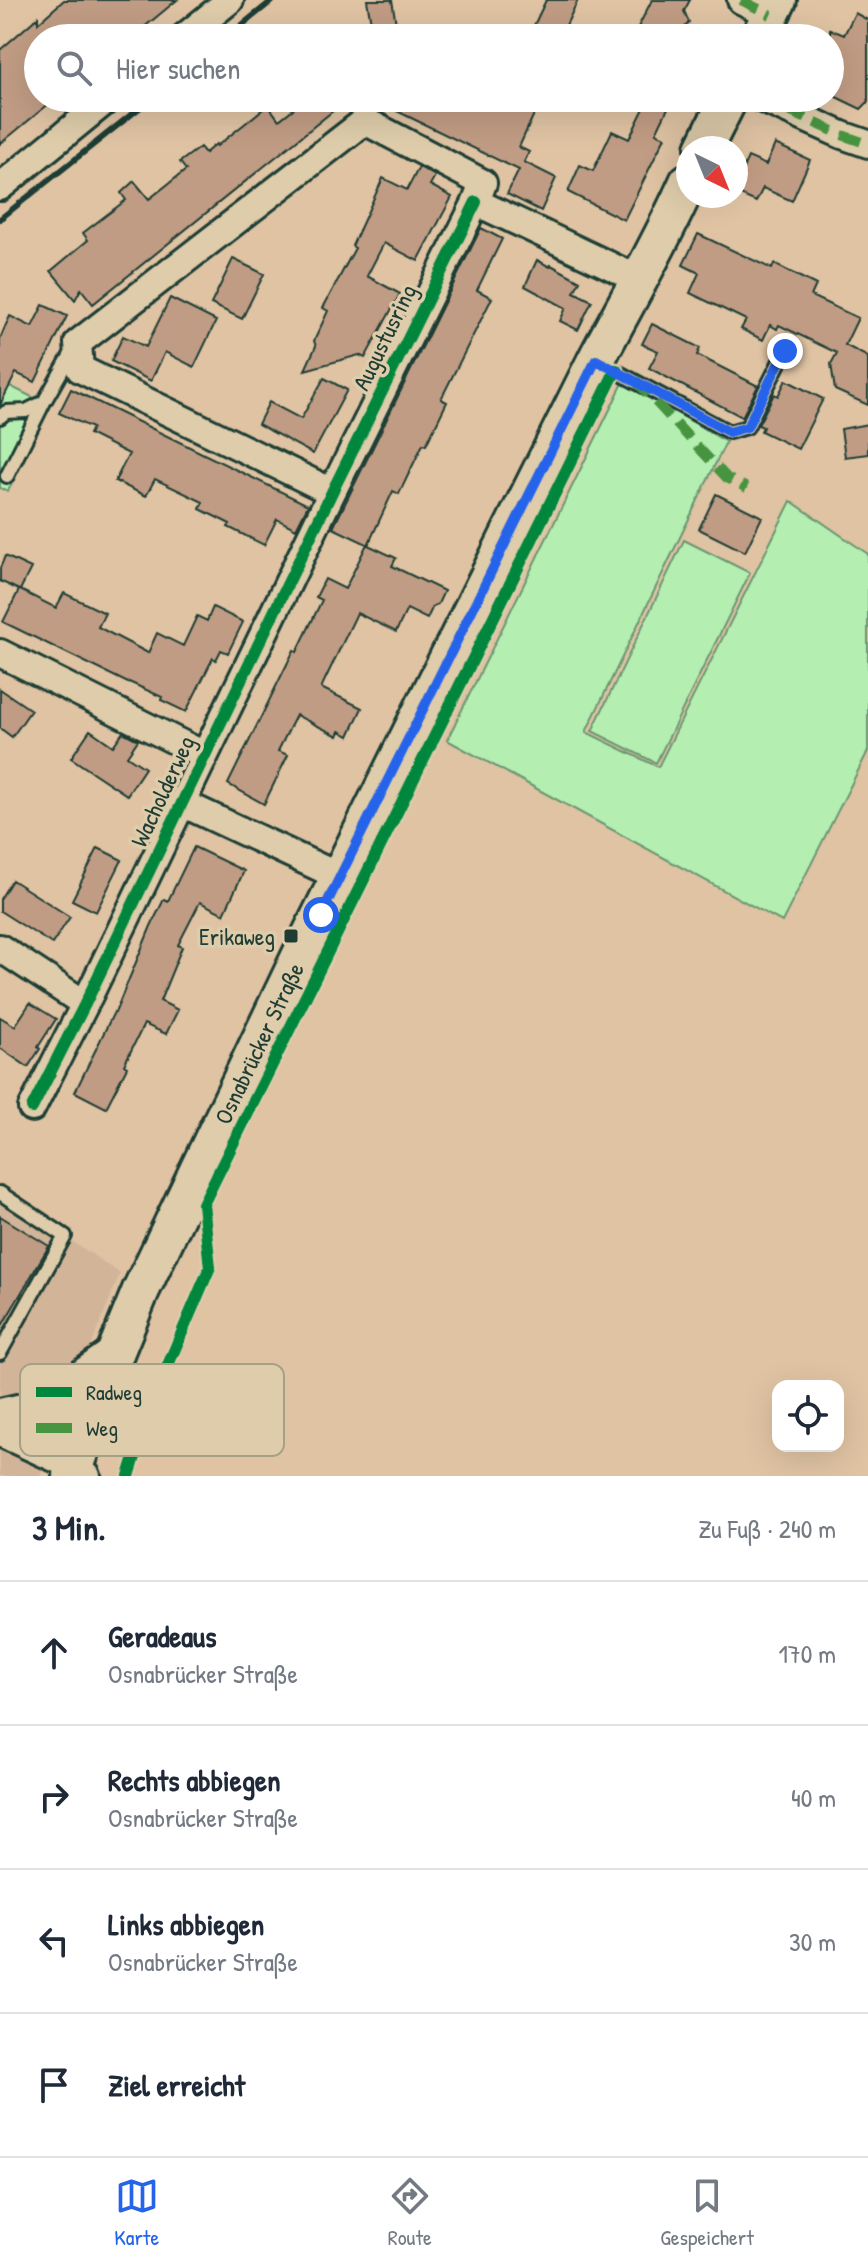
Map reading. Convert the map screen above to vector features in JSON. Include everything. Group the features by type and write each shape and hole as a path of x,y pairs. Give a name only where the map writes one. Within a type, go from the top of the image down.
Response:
{"main road":[{"path":"710,136 722,112"},
{"name":"Osnabrücker Straße","path":"112,1364 155,1262 340,877 596,360 676,208"},
{"path":"103,1364 114,1356"},
{"path":"0,1417 20,1413"}],"street":[{"path":"200,24 230,0"},
{"path":"0,187 92,112"},
{"path":"791,112 868,144"},
{"path":"332,492 80,369 78,343 365,121 483,183 476,202 638,279"},
{"name":"Augustusring","path":"332,492 476,202"},
{"name":"Wacholderweg","path":"32,1108 332,492"},
{"path":"0,653 204,755"},
{"path":"182,803 340,877"},
{"path":"0,948 85,1004"},
{"path":"0,1433 20,1443"},
{"path":"45,1456 78,1473"}],"lane":[{"path":"7,476 78,343"},
{"path":"596,360 729,432 747,427 785,351"},
{"path":"0,417 6,412 26,411 44,402"},
{"path":"0,1193 65,1236 0,1353"}],"shaded area":[{"path":"0,1194 120,1273 84,1364 20,1364 20,1456 48,1456 40,1476 0,1476"}],"green space":[{"path":"0,381 50,406 8,491 0,488"},
{"path":"624,381 726,442 586,732 658,767 791,501 868,554 868,751 782,922 447,740"},
{"path":"684,540 750,573 656,763 592,731"}],"building":[{"path":"64,0 177,0 148,24 30,24 38,17 38,23"},
{"path":"367,0 392,0 396,24 371,24"},
{"path":"546,0 578,0 567,24 535,24"},
{"path":"652,0 690,0 684,11 688,24 640,24"},
{"path":"855,13 868,20 868,102 861,109 844,101 844,35"},
{"path":"24,29 24,112 39,112 0,144 0,50"},
{"path":"259,112 273,112 279,120 289,112 332,112 93,304 81,289 75,300 51,271 88,240 83,233 126,200 121,193 134,181 149,199 186,170 180,162 200,147 205,153 217,146"},
{"path":"399,112 535,112 519,147 529,152 524,162 556,178 541,211 507,194 519,170"},
{"path":"642,112 666,112 656,133 665,137 624,220 568,192 580,165 593,171 612,131 629,139"},
{"path":"775,144 810,160 792,201 763,188 756,202 748,198 748,157 766,165"},
{"path":"419,167 435,176 430,185 452,197 418,261 384,243 367,276 400,294 365,358 359,355 305,370 328,311 323,308 355,248 352,246 383,178 407,190"},
{"path":"481,228 502,239 477,290 492,298 441,399 447,402 426,445 423,444 399,494 393,491 368,545 396,558 392,566 444,591 427,619 407,609 396,632 357,613 321,688 362,708 349,736 340,731 338,736 296,715 278,751 288,755 264,804 228,784 322,600 316,597 325,579 345,589 367,544 333,528"},
{"path":"698,234 772,269 774,264 816,285 811,296 858,318 845,345 868,357 868,405 835,390 831,364 837,353 779,325 777,329 770,325 763,340 741,329 746,320 690,293 699,273 683,265"},
{"path":"233,259 264,274 242,319 211,304"},
{"path":"537,260 580,281 574,292 592,301 578,330 560,321 566,308 525,286"},
{"path":"170,298 216,321 194,367 165,352 151,381 111,361 123,336 146,347"},
{"path":"43,305 67,316 35,382 16,373 0,405 0,339 5,327 10,316 32,327"},
{"path":"652,324 700,348 697,355 758,386 742,417 649,368 658,351 642,344"},
{"path":"324,378 347,390 313,454 258,424 269,402 301,419"},
{"path":"786,380 823,399 798,449 761,431 763,427 758,425 774,394 778,396"},
{"path":"71,389 308,505 296,529 277,519 264,545 200,509 203,502 155,479 146,496 115,481 129,454 89,434 92,428 59,413"},
{"path":"868,424 868,454 845,457 841,429"},
{"path":"716,494 762,517 745,552 699,529"},
{"path":"5,556 31,568 20,590 56,608 64,593 105,613 98,627 148,653 157,633 183,646 197,616 207,621 213,607 243,622 228,653 221,650 216,660 213,658 186,712 161,700 162,697 3,622 19,590 0,581 0,568"},
{"path":"0,689 31,710 12,737 0,728"},
{"path":"90,730 113,746 123,732 138,740 127,756 145,768 127,795 71,758"},
{"path":"194,847 244,871 224,914 200,902 178,945 182,947 160,1001 178,1010 166,1034 144,1024 106,1108 75,1092 115,1013 164,899 168,901"},
{"path":"98,848 122,860 96,912 72,900"},
{"path":"12,880 70,917 52,944 0,911 0,899"},
{"path":"30,1003 56,1019 28,1067 0,1048 0,1017 15,1026"},
{"path":"0,1216 49,1246 0,1329"}],"railway":[{"path":"243,24 273,0"},
{"path":"0,219 134,112"}],"marked path":[{"path":"741,0 771,15"},
{"path":"791,112 868,144"},
{"path":"635,380 727,478 747,488"}],"cycle path":[{"path":"32,1108 476,202"},
{"path":"168,1364 210,1267 203,1204 616,370"},
{"path":"129,1476 135,1456"}],"place":[{"name":"Erikaweg","path":"291,936"}],"route":[{"path":"321,915 596,360 729,432 747,427 785,351"}]}
